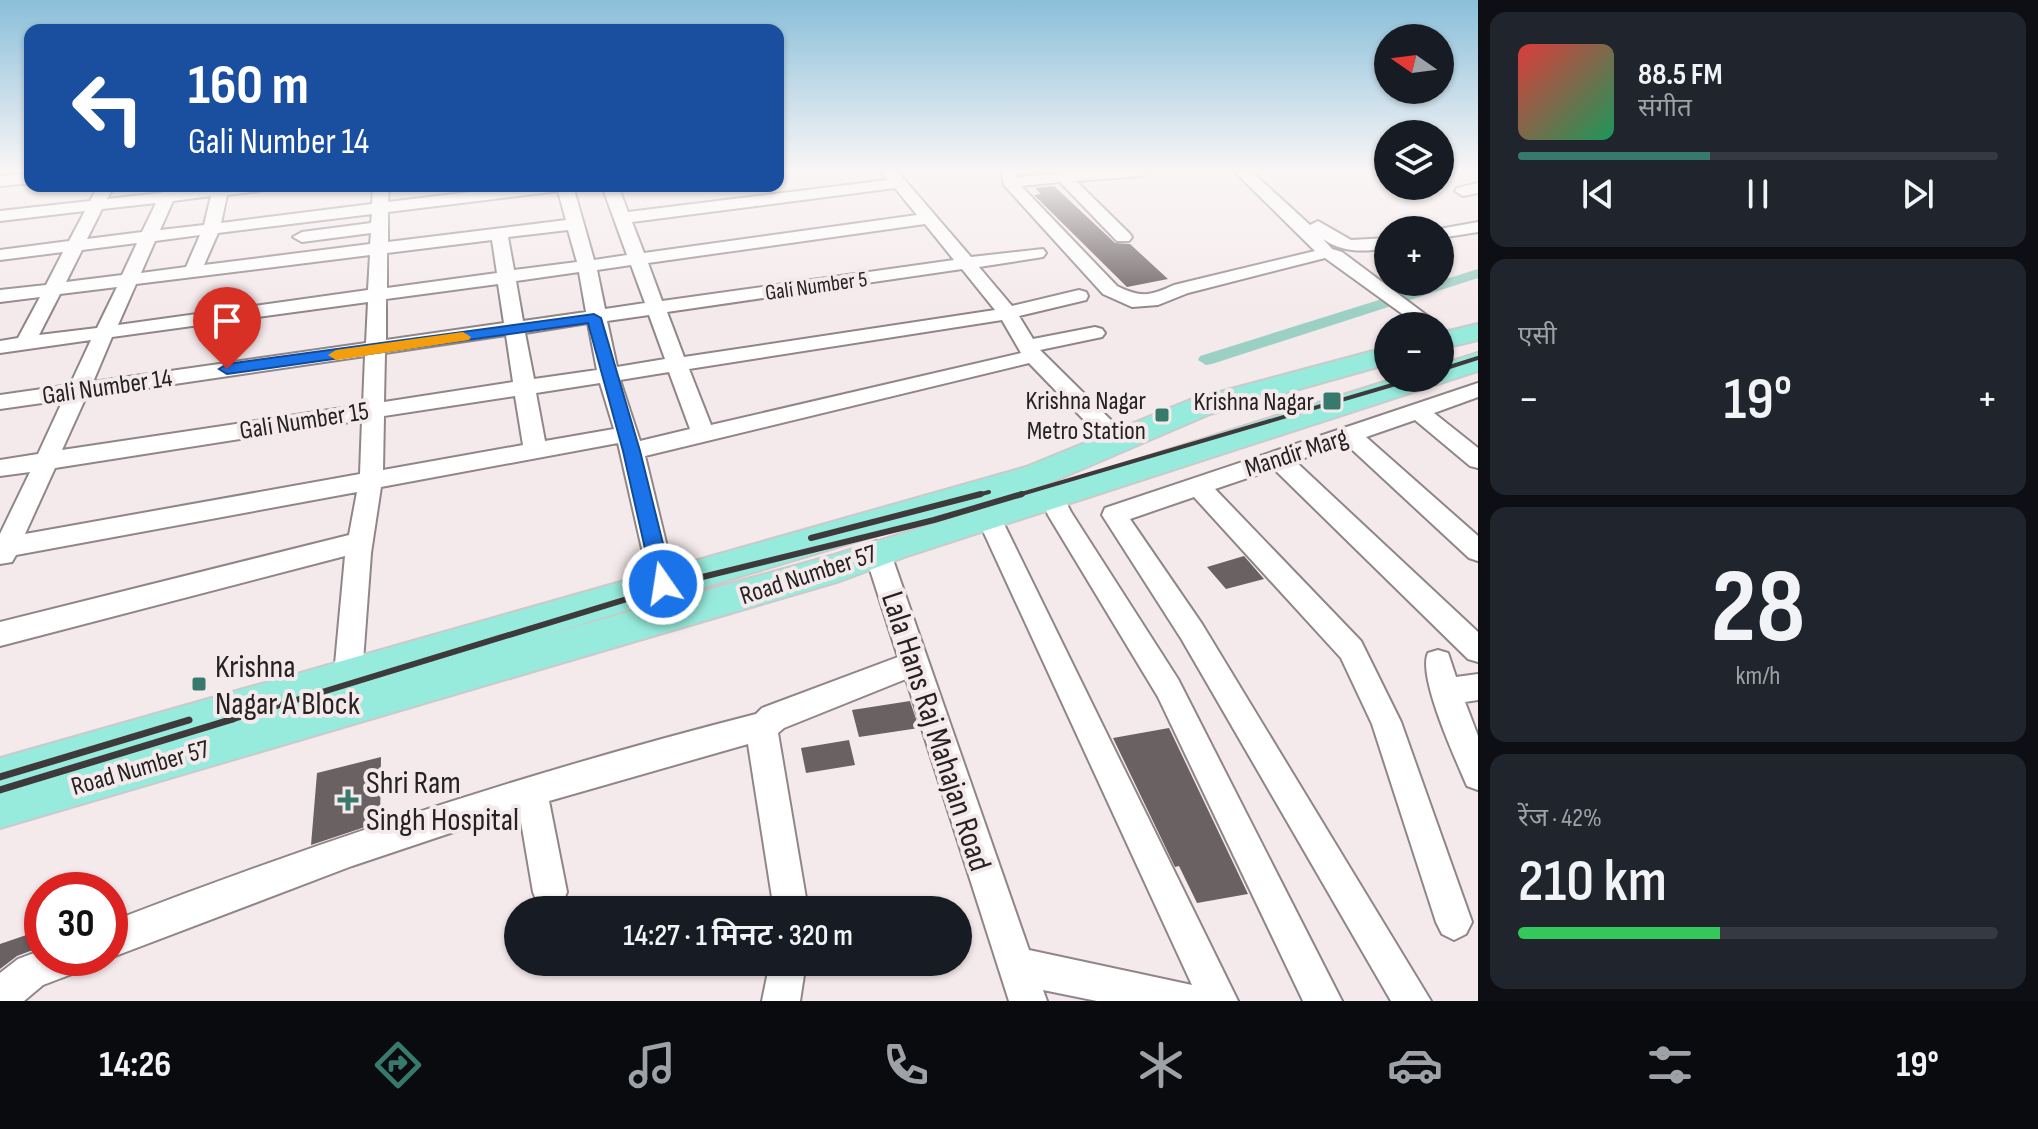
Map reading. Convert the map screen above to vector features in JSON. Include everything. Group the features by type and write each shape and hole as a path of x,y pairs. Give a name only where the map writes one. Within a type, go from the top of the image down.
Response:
{"main road":[{"path":"1454,333 1478,332"},
{"name":"Road Number 57","path":"0,778 348,675 659,568 1036,476 1111,433 1374,359"},
{"path":"1454,370 1478,362"},
{"name":"Road Number 57","path":"0,807 840,567 877,551 990,520 1054,500 1089,485 1423,395"}],"street":[{"path":"25,344 91,218"},
{"path":"2,552 158,218"},
{"path":"193,271 214,218"},
{"path":"0,255 212,227 368,218"},
{"path":"302,237 377,218"},
{"path":"0,296 193,271 378,218"},
{"path":"348,675 359,548 371,479 380,218"},
{"path":"385,218 499,233 575,224"},
{"path":"573,218 587,267 594,318 659,568"},
{"path":"622,218 703,434"},
{"path":"1046,218 1110,290 1132,301 1158,299 1181,289 1326,253 1336,256 1410,312"},
{"path":"1104,218 1123,237"},
{"path":"1293,218 1326,253"},
{"path":"1310,218 1336,242 1354,247 1374,245"},
{"path":"0,347 926,219 1008,313 1034,354 1111,433"},
{"path":"1454,231 1478,227"},
{"path":"499,233 535,450"},
{"name":"Gali Number 5","path":"594,318 1037,253"},
{"name":"Gali Number 15","path":"0,468 1008,313 1079,296"},
{"name":"Gali Number 14","path":"0,402 594,318"},
{"path":"2,552 535,450 631,451 1034,354 1095,333"},
{"name":"Mandir Marg","path":"1412,1001 1192,632 1114,515 1350,435 1423,395 1478,390"},
{"path":"1423,395 1478,460"},
{"path":"1350,435 1478,551"},
{"path":"1277,458 1478,650"},
{"path":"1197,485 1351,650 1386,722 1454,922"},
{"path":"1054,500 1060,515 1168,688 1323,1001"},
{"path":"990,520 1219,1001"},
{"path":"0,634 359,548"},
{"name":"Lala Hans Raj Mahajan Road","path":"877,551 1028,1001"},
{"path":"1438,662 1446,692 1478,775"},
{"path":"128,933 249,884 531,790 626,760 764,726 773,718 915,663"},
{"path":"1446,692 1478,687"},
{"path":"764,726 762,737 789,896"},
{"path":"531,790 550,892"},
{"path":"1016,966 1186,1001"},
{"path":"0,997 26,976"},
{"path":"781,1001 785,976"}],"building":[{"path":"1057,218 1088,218 1115,243 1130,244 1168,279 1127,287"},
{"path":"1244,556 1264,579 1226,589 1207,567"},
{"path":"910,701 919,728 859,737 852,710"},
{"path":"1169,728 1248,894 1197,903 1179,866 1175,867 1113,738"},
{"path":"849,740 855,765 806,773 801,748"},
{"name":"Shri Ram Singh Hospital","path":"381,757 380,822 311,845 317,773"},
{"path":"24,936 24,953 0,969 0,944"}],"waterway":[{"path":"1206,360 1478,273"}],"railway":[{"path":"1454,366 1478,358"},
{"path":"1015,496 1374,390"},
{"path":"974,496 989,492"},
{"path":"811,538 981,494"},
{"path":"227,721 686,581 934,520 1022,494"},
{"path":"0,790 233,719"},
{"path":"0,777 189,720 186,721"}],"slow traffic":[{"path":"336,355 463,337"}],"place":[{"name":"Krishna Nagar","path":"1332,401"},
{"name":"Krishna Nagar Metro Station","path":"1162,415"},
{"name":"Krishna Nagar A Block","path":"199,684"},
{"name":"Shri Ram Singh Hospital","path":"348,800"}],"route":[{"path":"227,369 594,318 632,451 663,584"}]}
